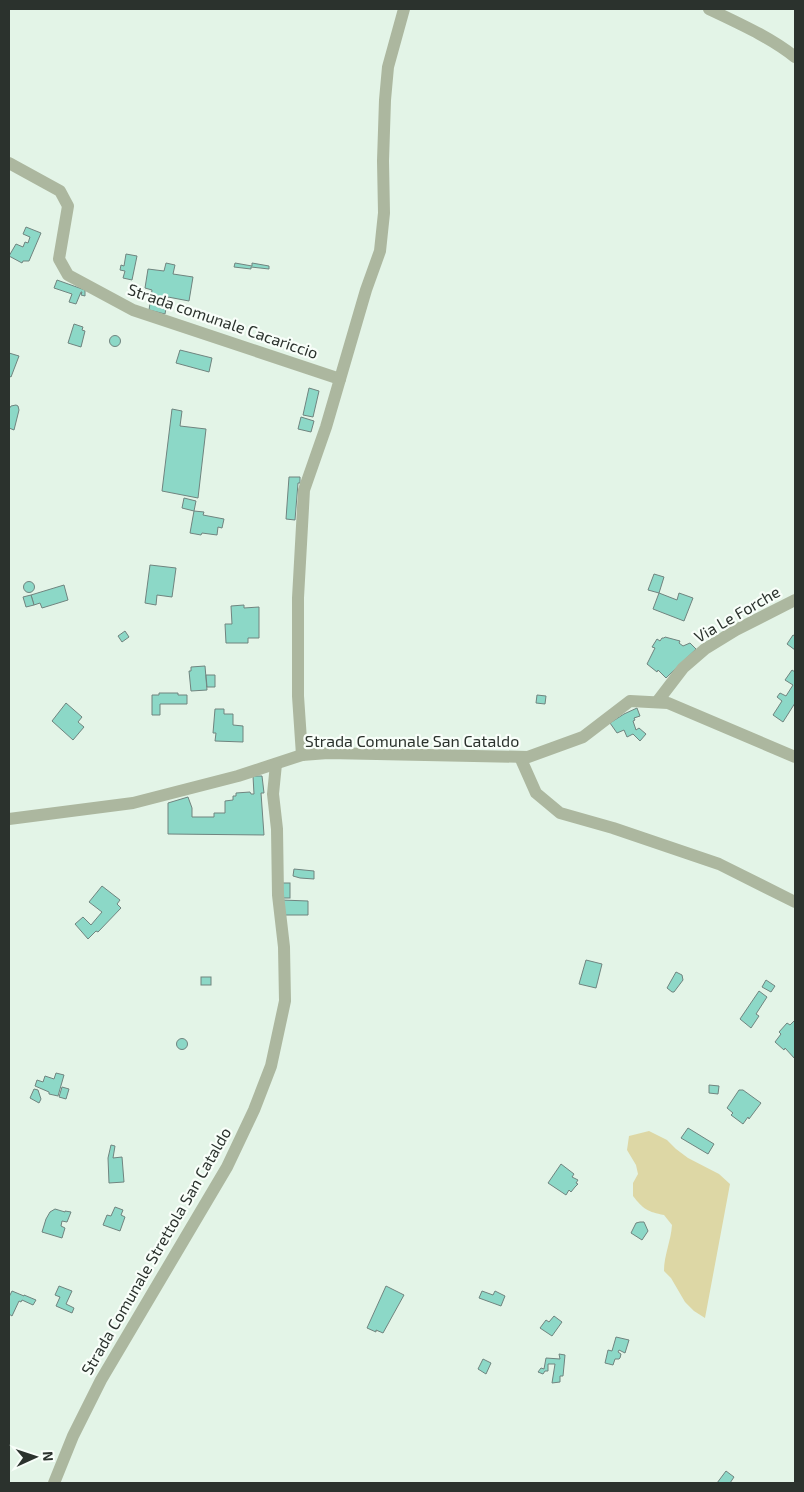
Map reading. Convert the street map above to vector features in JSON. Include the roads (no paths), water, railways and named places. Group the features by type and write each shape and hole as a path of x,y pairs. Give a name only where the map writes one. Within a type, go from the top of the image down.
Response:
{"street":[{"path":"302,755 298,696 298,608 304,490 340,379 366,290 380,251 384,213 383,160 387,75 404,9"},
{"path":"709,9 744,26 795,57"},
{"name":"Strada comunale Cacariccio","path":"9,163 60,191 68,206 58,258 68,274 133,310 340,379"},
{"name":"Via Le Forche","path":"657,702 683,668 705,649 736,630 795,600"},
{"name":"Strada Comunale San Cataldo","path":"9,819 133,804 238,776 302,755 328,753 528,757 583,737 630,701 668,703 795,757"},
{"path":"520,757 536,793 560,813 614,828 719,864 795,902"},
{"name":"Strada Comunale Strettola San Cataldo","path":"54,1483 72,1436 101,1380 227,1167 254,1110 271,1066 285,1001 284,947 278,895 277,829 273,794 276,764"}]}
